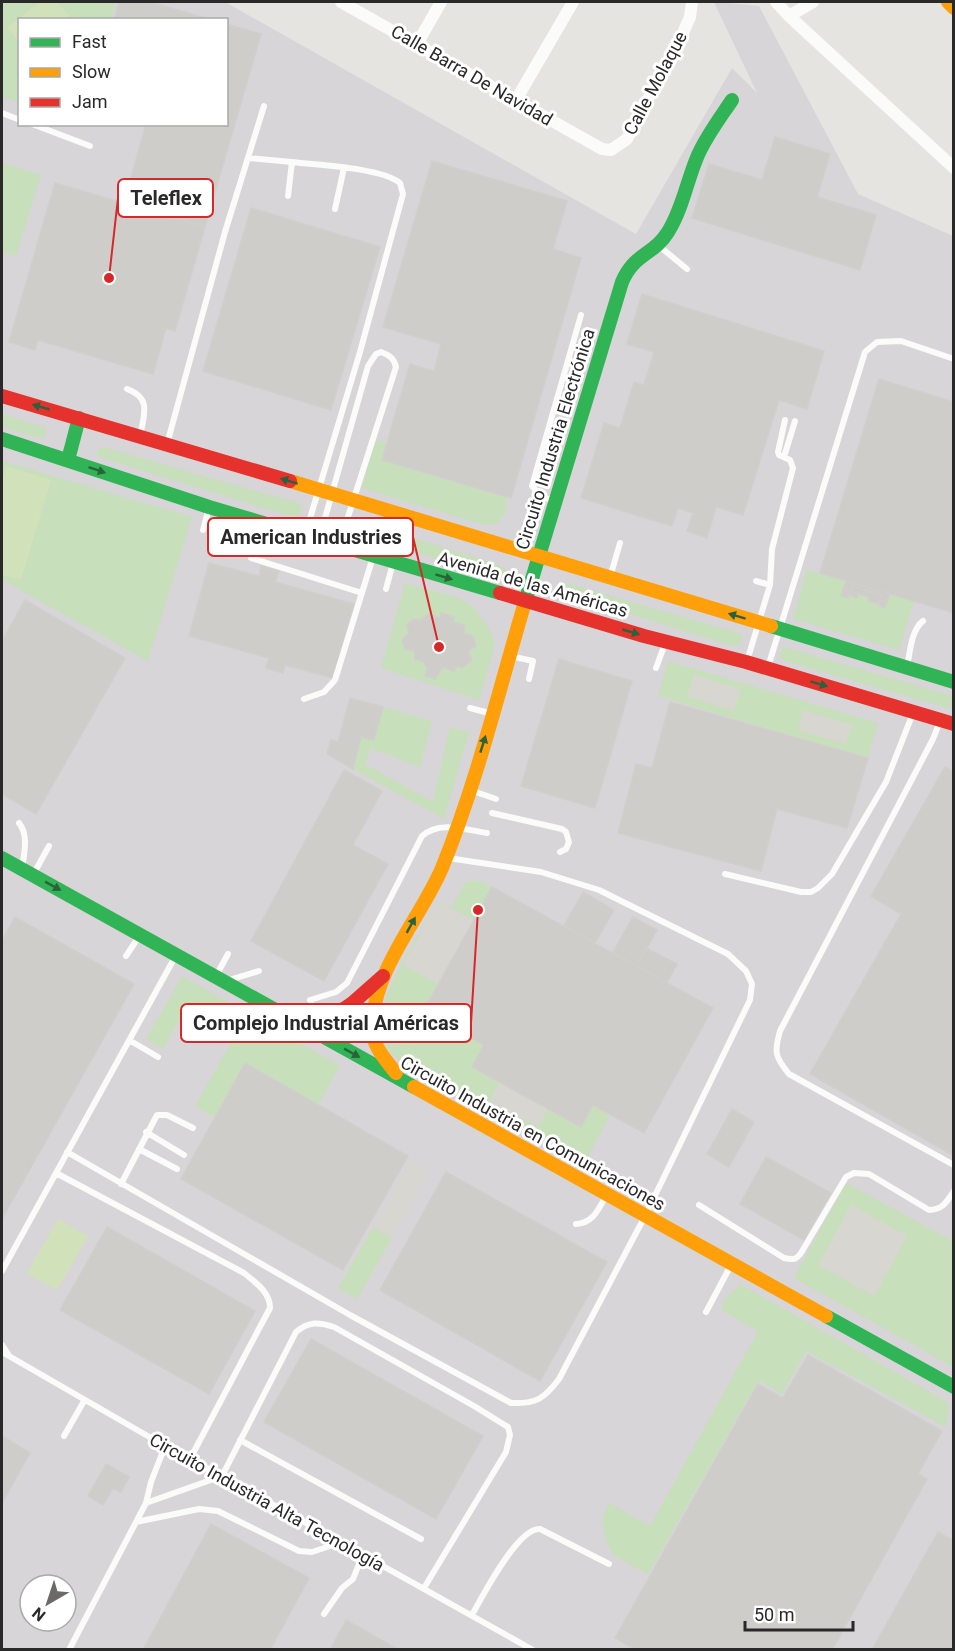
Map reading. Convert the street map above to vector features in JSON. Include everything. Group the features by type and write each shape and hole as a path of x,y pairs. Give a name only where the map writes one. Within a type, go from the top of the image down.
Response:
{"street":[{"name":"Calle Barra De Navidad","path":"341,2 602,149"},
{"path":"417,44 441,2"},
{"path":"516,100 573,2"},
{"name":"Calle Molaque","path":"602,149 611,150 627,139 683,33 690,17 692,2"},
{"path":"776,2 954,168"},
{"path":"789,16 813,2"},
{"path":"948,2 954,8"},
{"name":"Circuito Industria Electrónica","path":"405,1082 384,1059 372,1034 371,1018 383,976 441,869 456,828 493,714 617,295 634,260 658,246 675,220 697,156 706,138 732,100"},
{"name":"Avenida de las Américas","path":"2,396 539,555 954,682"},
{"path":"68,460 79,418"},
{"name":"Avenida de las Américas","path":"2,439 305,536 947,722"},
{"name":"Circuito Industria en Comunicaciones","path":"2,858 954,1388"},
{"name":"Circuito Industria Electrónica","path":"261,1002 309,1018 336,1015 348,1009 383,976"}],"lane":[{"path":"166,444 264,106"},
{"path":"2,113 18,119"},
{"path":"37,126 90,146"},
{"path":"248,158 344,168 392,177 400,183 403,194 325,492 319,540"},
{"path":"288,196 292,162"},
{"path":"335,209 344,168"},
{"path":"658,246 687,268"},
{"path":"555,502 540,495 532,486 580,315"},
{"path":"768,669 865,352 877,342 902,340 954,359"},
{"path":"305,536 325,492 368,366 376,354 381,352 391,357 396,367 339,545"},
{"path":"127,389 139,395 145,407 140,437"},
{"path":"746,662 770,585 772,549 793,468 793,463 779,455 778,446 785,420"},
{"path":"784,457 795,421"},
{"path":"204,530 209,507"},
{"path":"610,578 620,543"},
{"path":"304,699 324,692 335,680 374,556"},
{"path":"251,558 362,593"},
{"path":"386,589 394,562"},
{"path":"756,581 770,585"},
{"path":"907,668 915,632 924,621"},
{"path":"656,668 666,641"},
{"path":"509,656 533,661 529,679"},
{"path":"470,708 493,714"},
{"path":"725,874 801,892 811,892 818,888 832,874 886,782 914,713"},
{"path":"947,722 928,749 780,1031 775,1047 777,1060 789,1074 954,1165"},
{"path":"469,790 496,798"},
{"path":"492,813 562,829 566,832 569,842 566,849 560,852"},
{"path":"19,823 24,831 27,873"},
{"path":"318,1018 310,1000 336,992 347,983 422,836 435,828 456,828 488,833"},
{"path":"27,873 49,846"},
{"path":"68,1152 350,1315 511,1403 528,1404 539,1400 559,1379 645,1216 750,1000 752,984 746,971 728,954 599,890 541,873 445,857"},
{"path":"126,956 140,935"},
{"path":"220,979 228,954"},
{"path":"2,1271 176,955"},
{"path":"220,979 260,970"},
{"path":"129,1040 158,1057"},
{"path":"121,1184 146,1132 157,1115 162,1114 193,1128"},
{"path":"146,1132 184,1155"},
{"path":"139,1149 177,1169"},
{"path":"56,1173 244,1273 261,1287 270,1299 270,1308 190,1459"},
{"path":"699,1205 784,1258 792,1260 801,1253 846,1177 854,1173 869,1174 929,1210 937,1210 944,1205 954,1191"},
{"path":"576,1224 585,1223 593,1218 607,1196"},
{"path":"706,1312 732,1264"},
{"path":"146,1503 222,1476 291,1339 304,1325 322,1323 334,1327 508,1427 510,1435 506,1452 424,1588"},
{"path":"2,1345 11,1357"},
{"name":"Circuito Industria Alta Tecnología","path":"2,1352 84,1401 342,1542 533,1650"},
{"path":"63,1436 84,1401"},
{"path":"240,1440 421,1539"},
{"path":"69,1650 146,1503 151,1482 165,1446"},
{"path":"135,1522 199,1509 210,1510 218,1511 299,1551 312,1552 342,1542"},
{"path":"471,1615 500,1568 530,1531 540,1529 609,1564"},
{"path":"324,1614 342,1588 353,1579 363,1554"}],"shaded area":[{"path":"2,2 225,2 636,234 732,68 757,93 714,2 759,6 858,194 953,236 953,1649 2,1650"},
{"path":"694,675 740,689 734,711 687,696"},
{"path":"803,710 852,725 846,744 798,730"},
{"path":"438,901 474,920 438,984 403,965"},
{"path":"500,1083 548,1109 538,1127 522,1118 518,1126 503,1118 507,1111 489,1102"},
{"path":"411,1160 430,1171 392,1238 373,1227"},
{"path":"851,1205 907,1236 874,1296 818,1265"}],"green space":[{"path":"2,2 116,2 111,18 18,18 18,102 2,97"},
{"path":"39,2 57,2 70,16 67,18 19,18"},
{"path":"18,19 18,41 7,28"},
{"path":"2,163 41,175 16,256 2,252"},
{"path":"2,414 46,428 46,436 40,438 2,427"},
{"path":"376,440 387,443 382,460 507,497 505,514 498,523 484,525 362,488"},
{"path":"103,447 298,503 302,506 300,516 289,516 99,457 96,453"},
{"path":"2,461 192,517 148,661 2,580"},
{"path":"6,466 51,480 21,580 2,575 2,481"},
{"path":"353,521 363,522 497,564 506,569 507,574 505,577 498,578 350,532 348,526"},
{"path":"807,570 914,601 899,650 793,619"},
{"path":"405,583 460,598 473,607 490,630 495,645 479,700 381,668"},
{"path":"560,583 735,632 742,636 742,642 738,645 730,645 555,591 554,588"},
{"path":"784,647 953,696 953,706 947,708 785,661 779,653"},
{"path":"668,661 878,723 868,758 658,696"},
{"path":"383,707 432,721 420,767 371,748 365,764 433,802 450,727 469,732 444,819 353,769 361,737 374,740"},
{"path":"466,881 480,881 492,887 424,1012 484,1045 472,1068 580,1127 593,1105 610,1115 584,1163 399,1060 381,1038 380,1020 384,1004 400,967 438,901 452,907"},
{"path":"182,976 340,1066 318,1105 245,1063 214,1117 195,1106 237,1032 228,1019 200,1005 185,1010 163,1049 146,1039"},
{"path":"846,1183 953,1241 953,1367 794,1278"},
{"path":"58,1219 88,1236 57,1290 27,1273"},
{"path":"373,1227 392,1238 357,1299 338,1288"},
{"path":"740,1284 949,1403 946,1427 806,1351 782,1394 759,1380 648,1574 613,1555 606,1540 602,1520 609,1503 650,1526 758,1331 723,1311 723,1301"}],"building":[{"path":"119,2 150,2 205,18 115,18"},
{"path":"228,25 261,34 205,227 124,203 145,126 228,126"},
{"path":"775,137 830,154 817,197 876,215 860,270 692,218 709,164 762,180"},
{"path":"432,161 567,201 553,249 581,258 511,498 382,460 410,364 434,371 441,344 383,327"},
{"path":"55,183 205,227 175,331 166,328 153,374 38,340 35,350 9,342"},
{"path":"251,208 380,247 331,410 203,371"},
{"path":"642,294 824,351 807,409 779,400 743,515 716,507 707,538 687,531 693,513 678,508 672,526 581,498 604,423 620,428 634,382 644,385 654,352 627,344"},
{"path":"879,379 954,402 954,613 820,573"},
{"path":"209,563 259,576 261,566 279,571 275,582 354,604 333,678 285,665 283,673 266,668 269,658 189,636"},
{"path":"846,581 890,594 885,608 879,606 882,595 852,586 848,598 841,596"},
{"path":"852,586 882,595 879,604 868,601 869,597 858,594 857,598 849,595"},
{"path":"25,600 125,658 36,814 2,794 2,641"},
{"path":"441,613 454,617 453,622 464,625 465,634 473,636 476,646 468,651 472,660 462,668 457,666 454,671 443,667 435,679 425,676 427,669 424,662 415,659 414,651 405,649 402,640 409,633 407,625 413,619 421,620 428,614 440,618"},
{"path":"559,659 632,681 595,808 521,786"},
{"path":"350,698 383,707 374,740 361,737 353,769 327,754 331,740 338,742"},
{"path":"670,702 868,758 847,828 777,809 761,871 618,833 636,764 652,768"},
{"path":"945,767 954,772 954,1156 810,1074 901,914 871,896"},
{"path":"344,770 382,791 353,845 388,864 324,981 251,941"},
{"path":"492,887 713,1008 644,1133 593,1105 581,1127 472,1067 484,1045 423,1012"},
{"path":"583,892 614,910 595,943 564,926"},
{"path":"15,917 134,984 2,1219 2,941"},
{"path":"633,917 657,930 637,966 613,952"},
{"path":"646,948 677,964 667,983 637,966"},
{"path":"245,1063 408,1156 343,1270 181,1179"},
{"path":"732,1109 754,1122 729,1167 707,1154"},
{"path":"766,1157 831,1193 804,1240 740,1204"},
{"path":"446,1172 607,1262 540,1381 380,1290"},
{"path":"107,1227 255,1311 209,1394 60,1310"},
{"path":"311,1339 483,1436 436,1519 264,1422"},
{"path":"808,1355 942,1431 918,1474 927,1479 832,1650 636,1650 615,1638 758,1384 783,1398"},
{"path":"2,1436 30,1453 2,1503"},
{"path":"106,1464 129,1477 121,1492 113,1488 103,1505 88,1496"},
{"path":"211,1524 309,1578 270,1650 143,1650"},
{"path":"938,1532 954,1541 954,1650 872,1650"},
{"path":"346,1620 399,1650 330,1650"}],"traffic: fast":[{"path":"525,602 622,282 632,265 657,245 668,232 702,148 732,100"},
{"path":"68,460 79,418"},
{"path":"2,439 209,507 500,593"},
{"path":"771,626 954,682"},
{"path":"2,858 414,1087"},
{"path":"826,1316 954,1387"}],"traffic: slow":[{"path":"948,2 954,8"},
{"path":"290,481 771,626"},
{"path":"396,1073 374,1039 372,1025 375,1004 390,963 433,887 455,835 477,769 525,602"},
{"path":"414,1087 826,1316"}],"traffic: jam":[{"path":"2,396 290,481"},
{"path":"500,593 644,636 746,662 954,724"},
{"path":"293,1013 309,1016 333,1014 352,1003 383,976"}],"place":[{"name":"Teleflex","path":"109,278"},
{"name":"American Industries","path":"439,647"},
{"name":"Complejo Industrial Américas","path":"478,910"}]}
